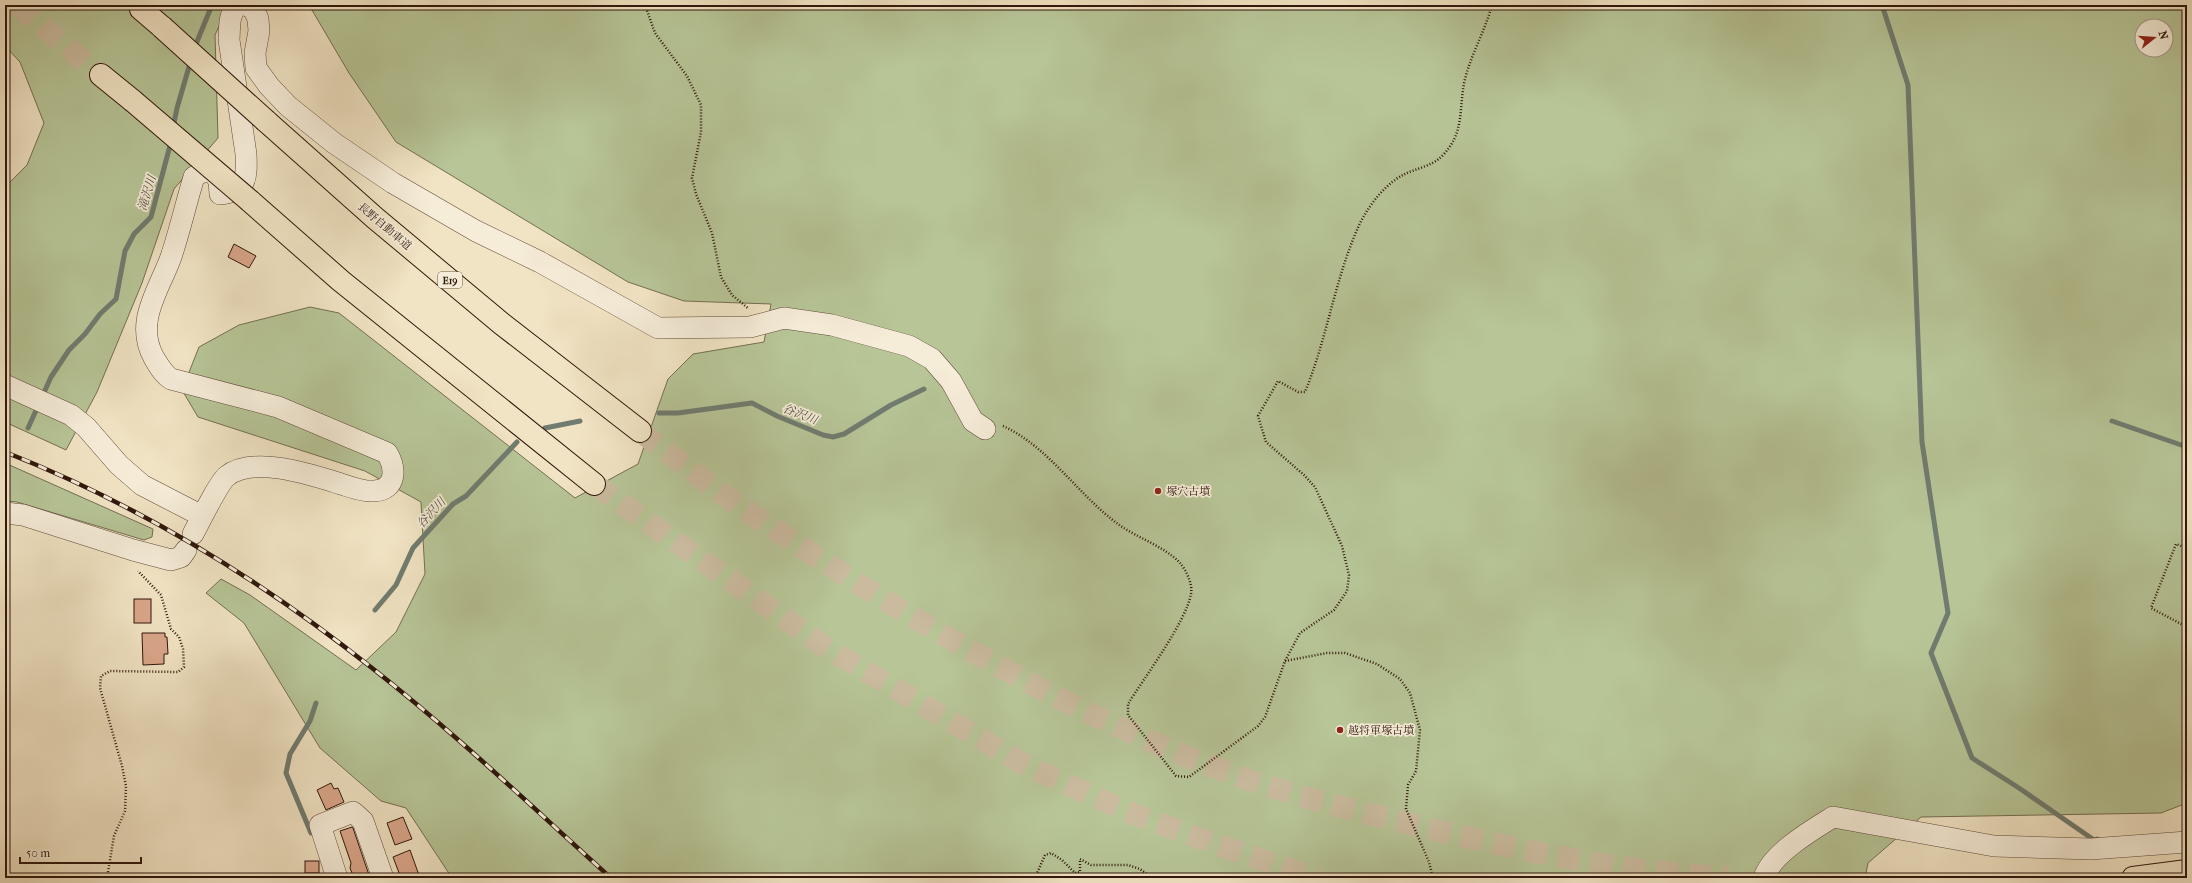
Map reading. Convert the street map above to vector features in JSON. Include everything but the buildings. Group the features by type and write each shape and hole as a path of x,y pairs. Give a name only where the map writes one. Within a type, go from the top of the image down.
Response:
{"highway":[{"name":"長野自動車道","path":"141,9 375,218 484,308 640,431"},
{"path":"101,75 250,201 341,281 594,484"},
{"path":"2133,878 2187,871"}],"street":[{"path":"5,513 23,515 133,550 171,560 181,557 226,476 246,468 286,469 360,489 374,491 385,488 391,481 394,470 393,462 387,453 285,410 247,397 171,379 157,364 146,339 148,316 153,294 170,258 194,176 203,171 214,174 219,181 220,194 229,194 245,181 247,173 246,154 229,40 230,21 233,11 237,6 242,5"},
{"path":"247,5 254,10 258,19 259,31 255,53 256,68 269,86 288,106 334,143 393,183 476,231 540,262 658,328 750,327 784,318 832,325 909,346 932,359 951,381 973,421 985,429"},
{"path":"5,386 41,400 71,415 86,427 119,464 194,533"},
{"path":"337,878 320,825 353,812 364,821 383,878"},
{"path":"1764,878 1767,869 1800,837 1833,817 1994,846 2091,849 2187,842"}],"path":[{"path":"646,5 655,33 688,76 701,105 701,132 692,178 696,194 712,233 721,277 732,295 748,307 750,327"},
{"path":"985,429 1002,426 1014,431 1032,444 1118,524 1172,557 1186,574 1191,594 1180,622 1128,704 1128,715 1176,776 1188,777 1258,726 1265,717 1285,661 1300,633 1334,610 1347,591 1349,575 1342,546 1315,488 1304,475 1266,442 1258,416 1278,381 1298,392 1305,392 1314,371 1337,283 1357,229 1367,211 1383,191 1401,176 1440,159 1454,143 1462,114 1465,80 1475,47 1486,29 1492,5"},
{"path":"2187,548 2176,544 2151,608 2185,626 2187,634"},
{"path":"107,878 114,836 125,811 126,786 122,766 100,688 101,676 110,671 178,672 184,668 183,649 179,637 171,629 161,595 136,569"},
{"path":"1285,661 1327,653 1345,653 1378,664 1400,679 1410,693 1420,730 1416,771 1408,785 1406,809 1429,862 1433,878"},
{"path":"1035,878 1045,855 1051,853 1062,860 1075,873 1080,872 1080,858 1091,866 1128,865 1140,869 1152,878"},
{"path":"957,878 958,876 962,876 962,878"}],"green space":[{"path":"5,5 229,5 215,35 218,138 174,189 142,283 97,392 66,450 5,422 5,187 27,165 44,123 20,62 5,46"},
{"path":"309,5 2187,5 2187,803 2161,813 1921,817 1868,863 1865,878 452,878 406,808 381,801 320,748 244,623 206,593 221,579 250,595 356,670 396,632 425,574 421,502 365,471 198,417 182,390 199,347 239,325 310,307 339,313 575,498 638,464 668,379 693,354 764,342 771,304 684,301 628,282 396,142 349,73"},
{"path":"5,463 153,529 152,537 144,540 17,502 5,501"}],"waterway":[{"name":"滝沢川","path":"194,49 212,5"},
{"path":"1882,5 1908,85 1922,442 1948,613 1931,653 1972,758 2019,788 2094,840 2097,839"},
{"name":"滝沢川","path":"173,128 177,108 191,60"},
{"name":"滝沢川","path":"42,397 51,377 69,350 85,334 100,314 116,299 125,251 134,234 151,217 171,142"},
{"name":"谷沢川","path":"659,413 678,413 752,403 777,416 823,435 833,437 844,434 891,405 924,389"},
{"name":"滝沢川","path":"28,428 39,404"},
{"name":"谷沢川","path":"545,428 580,421"},
{"path":"2112,421 2187,447"},
{"name":"谷沢川","path":"375,610 396,585 413,548 453,504 466,496 517,442"},
{"name":"谷沢川","path":"311,833 286,773 290,754 310,721 316,703"}],"tunnel":[{"path":"17,5 101,75"},
{"path":"640,431 726,497 871,591 931,627 1052,695 1178,753 1241,777 1295,794 1473,839 1561,857 1621,867 1728,878"},
{"path":"594,484 828,649 1027,766 1126,811 1224,847 1316,878"}],"railway":[{"path":"5,452 102,495 150,520 196,546 286,604 372,668 433,718 611,878"}],"place":[{"name":"塚穴古墳","path":"1158,491"},
{"name":"越将軍塚古墳","path":"1340,730"}]}
